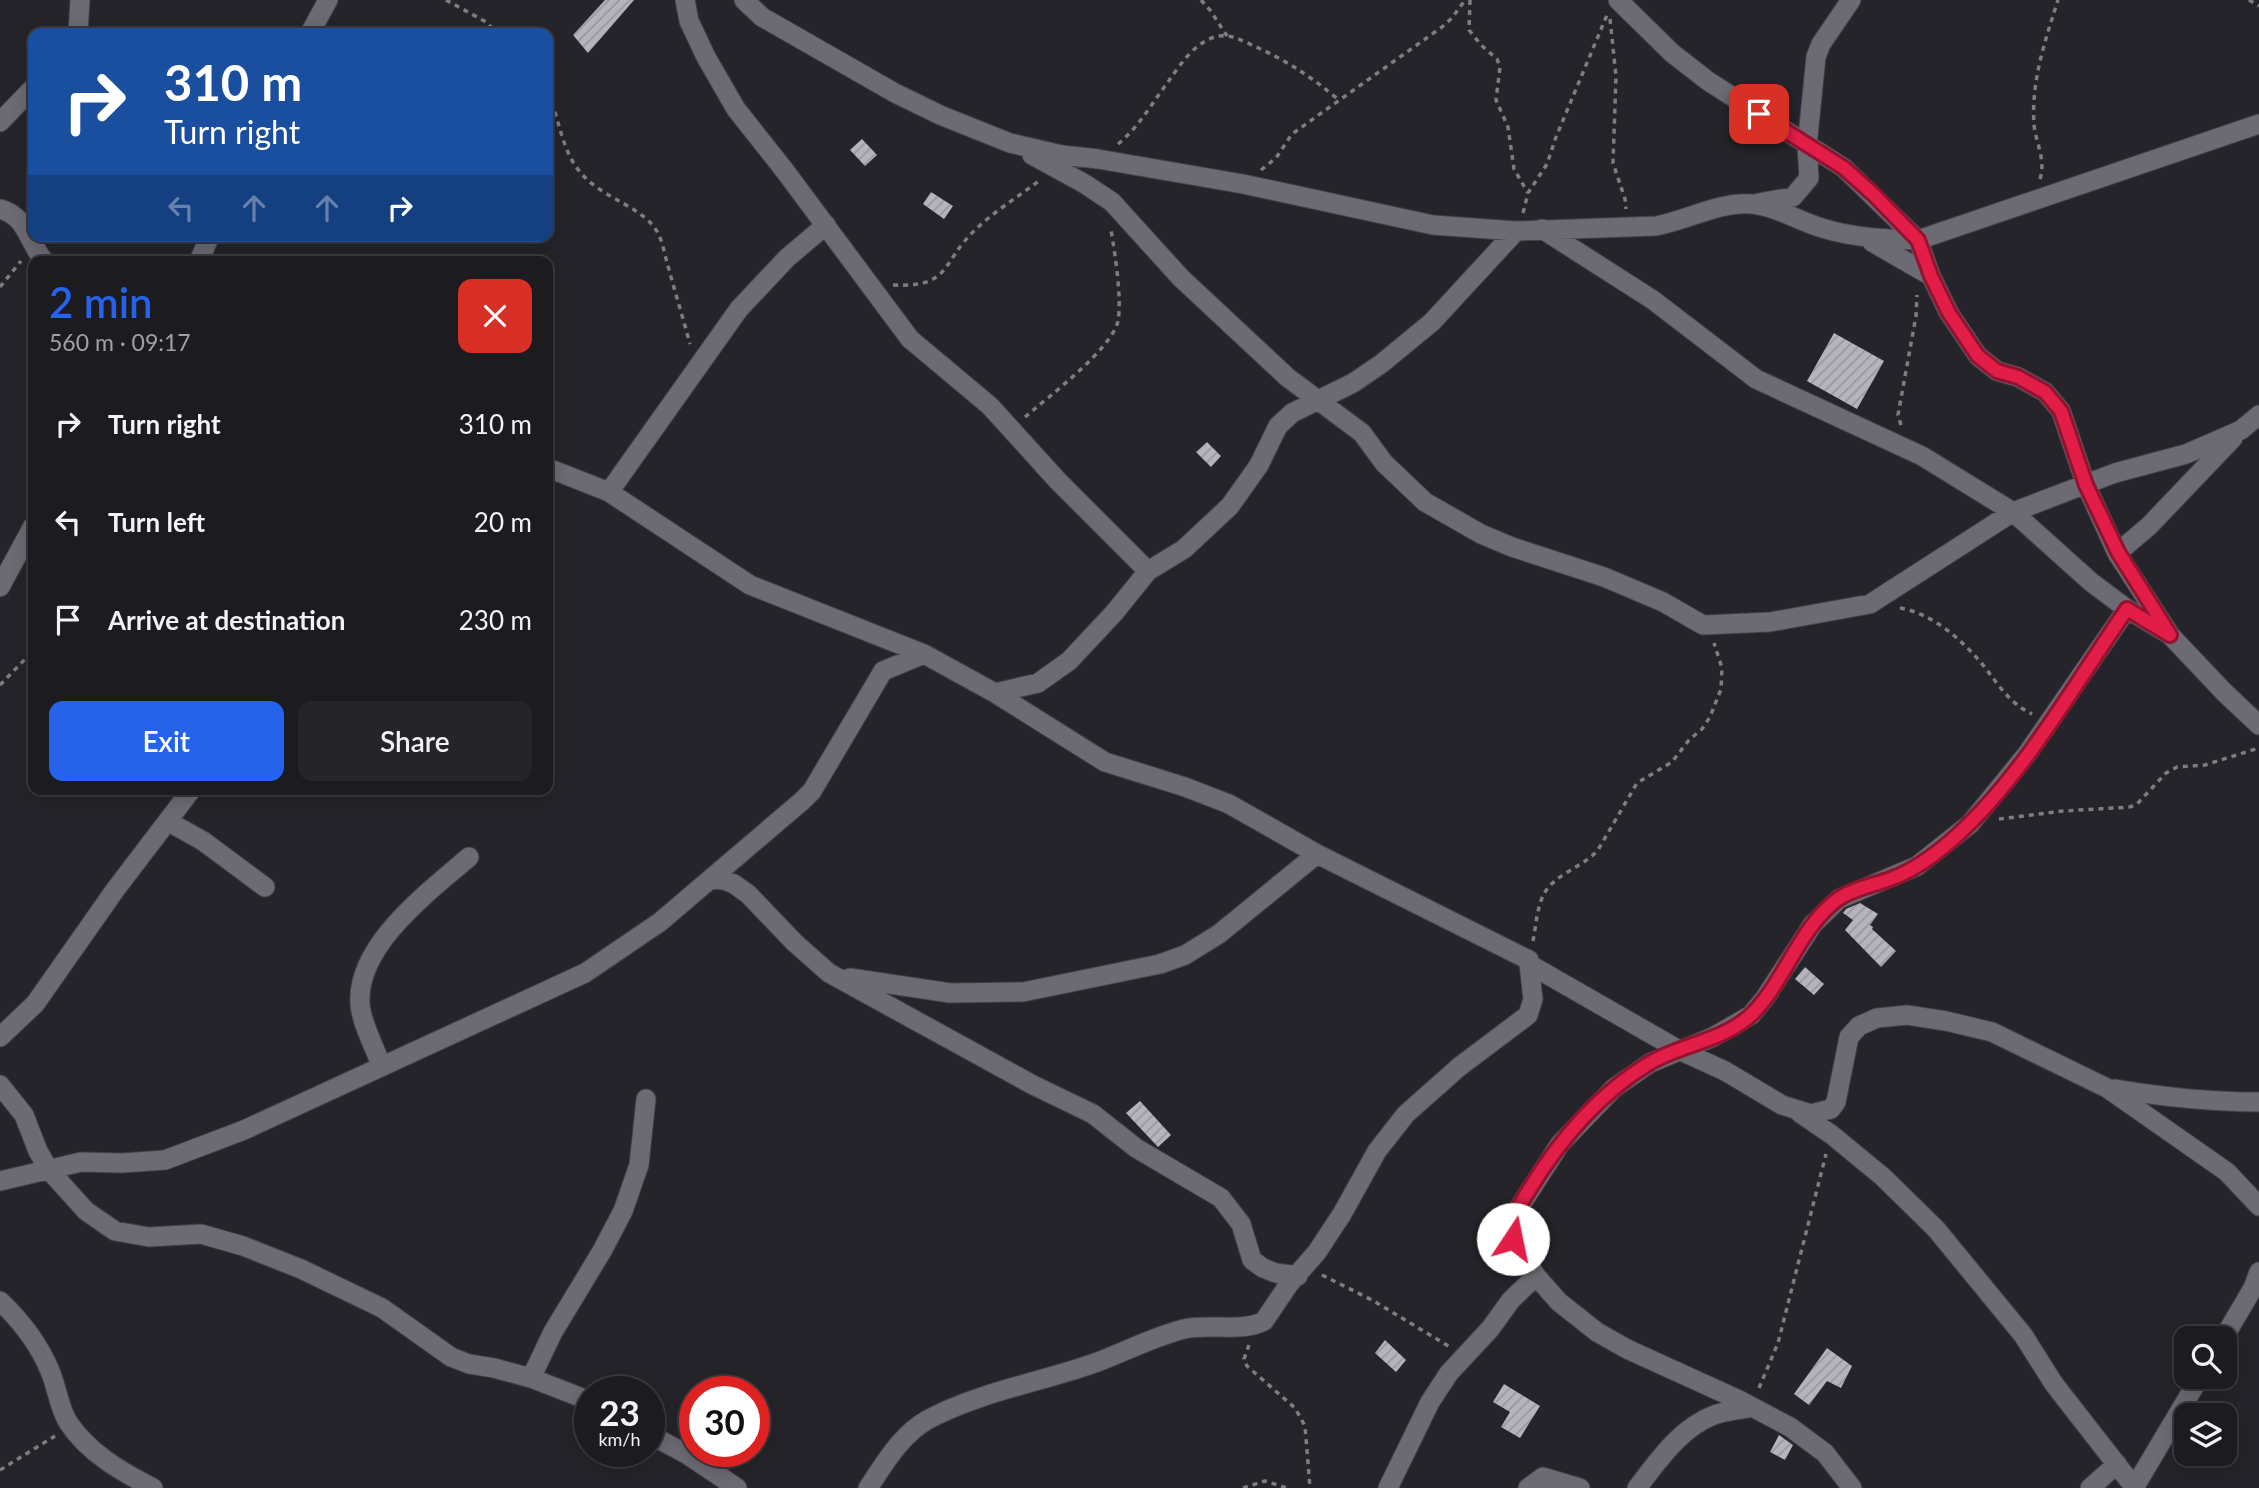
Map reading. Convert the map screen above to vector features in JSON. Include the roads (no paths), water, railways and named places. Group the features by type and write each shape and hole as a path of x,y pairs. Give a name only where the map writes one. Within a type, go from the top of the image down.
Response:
{"street":[{"path":"78,28 80,0"},
{"path":"685,0 690,21 706,57 736,109 910,339 990,406 1058,481 1148,571"},
{"path":"1618,0 1665,46 1708,81 1844,168 1918,240 1931,276 1949,313 1978,356 1997,371 2018,377 2045,392 2061,411 2086,485 2118,552 2170,635 2224,692 2259,724"},
{"path":"1010,143 1062,155 1243,184 1433,225 1516,231 1674,223 1720,206 1754,204 1793,197 1803,188 1810,178 1807,146 1816,57 1821,44 1851,0"},
{"path":"742,1 762,17 895,93 940,115 1010,143 1112,202 1181,278 1287,377 1362,433 1384,463 1425,502 1481,534 1604,577 1663,603 1703,625 1770,622 1870,604 2013,512 2134,467 2186,454 2241,430"},
{"path":"0,122 28,93"},
{"path":"1754,204 1773,208 1822,228 1866,239 1918,240 2259,124"},
{"path":"0,209 15,215 28,233"},
{"path":"609,492 739,309 826,225"},
{"path":"1542,229 1653,300 1756,379 1922,456 2013,512 2091,582 2127,609 2170,635"},
{"path":"995,693 1038,683 1069,661 1114,613 1148,571 1185,550 1230,506 1259,465 1278,426 1287,417 1317,399 1353,383 1381,364 1432,322 1516,231"},
{"path":"1866,239 1931,276"},
{"path":"1287,377 1291,401 1287,417"},
{"path":"2118,552 2149,526 2241,430 2259,415"},
{"path":"553,470 609,492 750,585 924,654 995,693 1105,762 1185,787 1228,804 1317,854 1529,962 1679,1050 1725,1071 1797,1111 1832,1135 1883,1177 1936,1229 2023,1335 2054,1384 2135,1488 2193,1389"},
{"path":"0,587 28,535"},
{"path":"1844,1483 1825,1452 1790,1427 1597,1332 1559,1302 1536,1276 1513,1239 1513,1222 1538,1176 1560,1144 1615,1088 1650,1063 1713,1037 1751,1015 1813,924 1839,898 1894,878 1917,866 1969,824 2027,754 2127,609"},
{"path":"0,1181 81,1162 164,1160 244,1130 585,973 660,922 812,791 883,671 924,654"},
{"path":"0,1037 35,1004 188,795"},
{"path":"169,822 203,841 265,887"},
{"path":"829,973 882,984 950,993 1023,992 1129,972 1185,955 1219,934 1317,854"},
{"path":"381,1065 359,1007 360,990 366,971 386,934 404,913 469,857"},
{"path":"711,879 729,882 748,894 795,943 829,973 1033,1085 1093,1114 1136,1147 1221,1198 1241,1224 1252,1260 1263,1268 1276,1273 1301,1272"},
{"path":"868,1488 900,1441 926,1421 962,1405 1088,1365 1173,1332 1189,1328 1259,1324 1271,1314 1289,1284 1301,1272 1342,1214 1377,1151 1406,1114 1459,1067 1528,1015 1533,999 1529,962"},
{"path":"1797,1111 1811,1114 1831,1109 1836,1102 1849,1037 1859,1026 1877,1018 1897,1016 1946,1021 1992,1032 2107,1088 2227,1172 2259,1206"},
{"path":"0,1085 24,1115 38,1151 49,1170 86,1211 115,1231 149,1237 201,1234 243,1246 382,1307 451,1357 469,1364 531,1378 574,1395"},
{"path":"2107,1088 2170,1098 2259,1102"},
{"path":"531,1378 553,1332 623,1211 639,1165 646,1099"},
{"path":"2230,1326 2253,1288 2259,1272"},
{"path":"1388,1488 1430,1402 1463,1355 1490,1329 1511,1300 1536,1276"},
{"path":"0,1301 19,1319 36,1342 51,1371 67,1421 94,1452 153,1488"},
{"path":"1637,1488 1674,1443 1694,1425 1715,1415 1754,1408"},
{"path":"665,1443 737,1488"},
{"path":"2090,1488 2117,1464"},
{"path":"1528,1488 1543,1477 1580,1488"}]}
